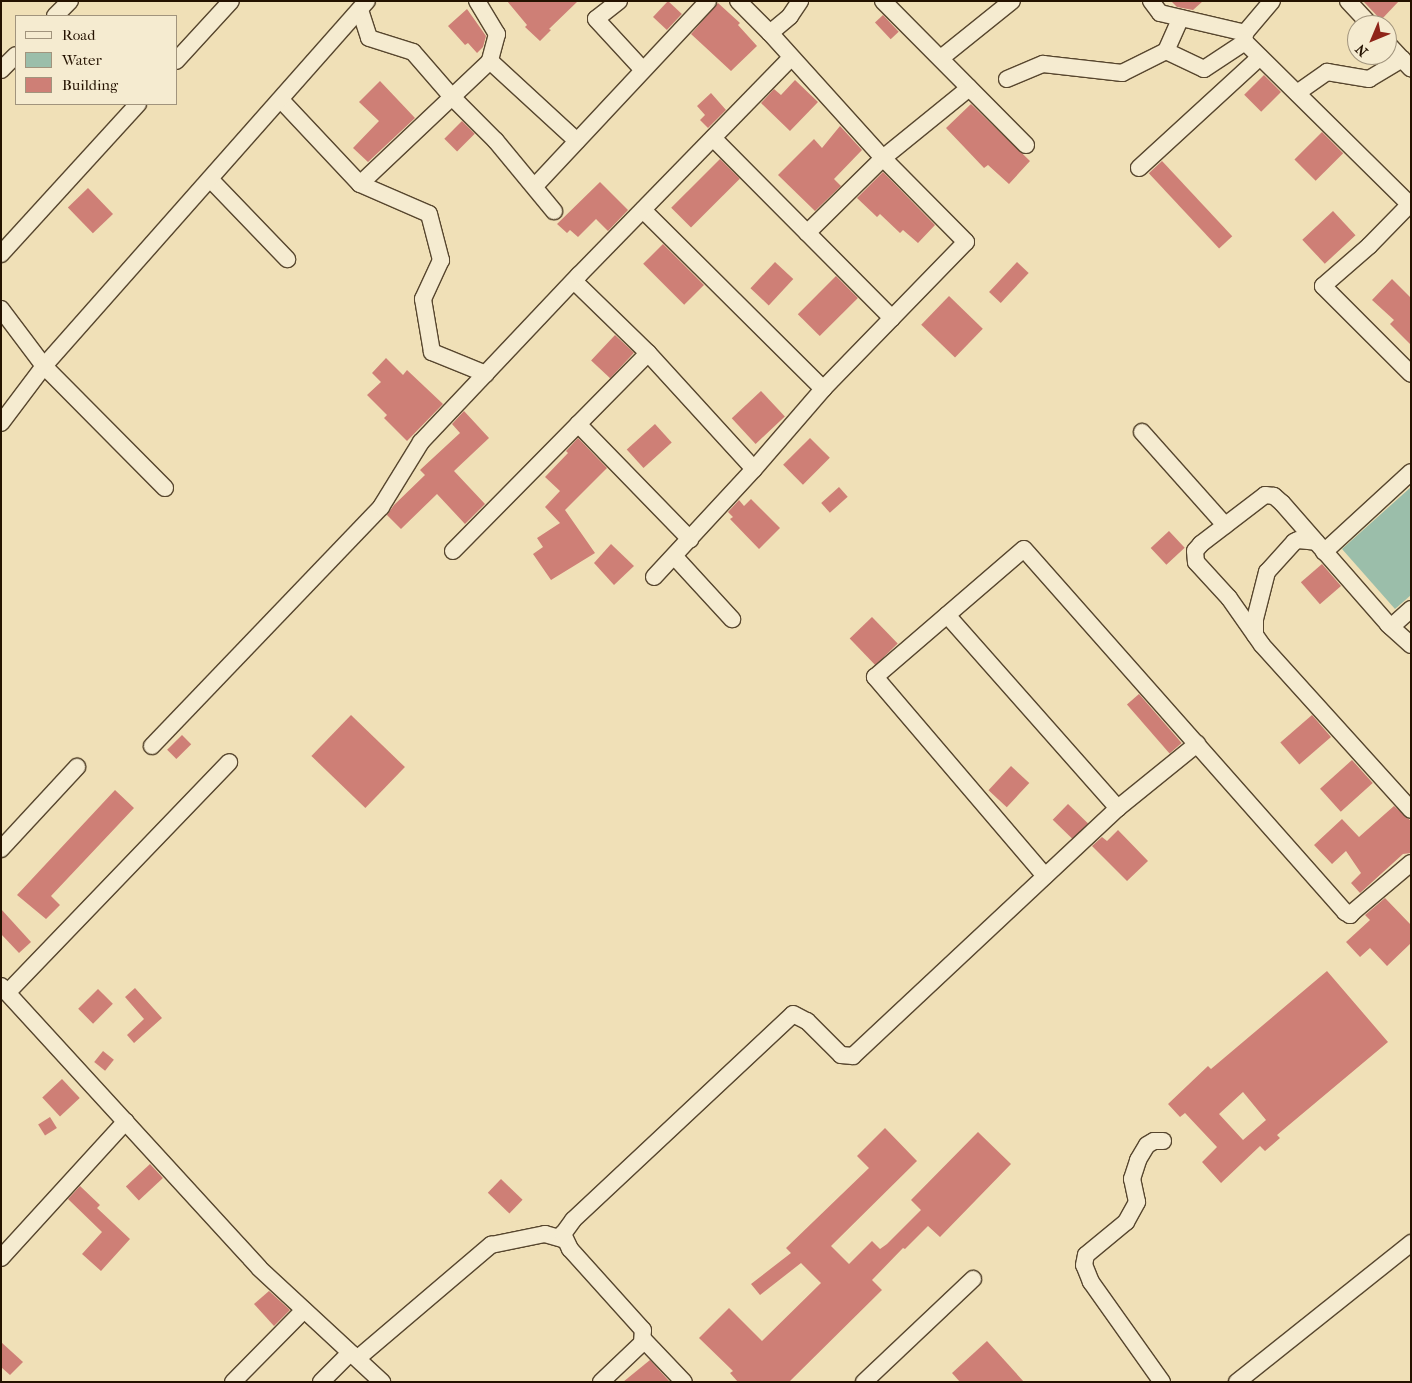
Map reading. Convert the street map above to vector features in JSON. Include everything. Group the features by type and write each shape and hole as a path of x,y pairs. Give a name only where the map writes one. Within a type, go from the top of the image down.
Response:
{"street":[{"path":"56,15 70,1"},
{"path":"178,59 231,1"},
{"path":"360,184 490,61 497,34 477,1"},
{"path":"619,1 596,19 643,70"},
{"path":"535,186 708,1"},
{"path":"654,578 754,469 823,389 966,242 883,158 790,58 770,33 738,1"},
{"path":"770,33 790,16 800,1"},
{"path":"884,1 1026,145"},
{"path":"941,58 1012,1"},
{"path":"1151,1 1160,13 1246,37 1260,57 1410,204 1369,246 1323,286 1411,374"},
{"path":"1166,51 1204,69 1246,37 1272,1"},
{"path":"1348,1 1361,15"},
{"path":"364,5 369,38 413,52 452,97 496,141 554,211"},
{"path":"1,423 44,366 211,180 364,5"},
{"path":"1007,80 1043,64 1122,73 1166,51 1181,18"},
{"path":"1297,93 1327,72 1369,79 1406,64 1397,54"},
{"path":"1,70 15,55"},
{"path":"1139,168 1260,57"},
{"path":"152,746 381,507 422,442 574,281 790,58"},
{"path":"490,61 577,141"},
{"path":"807,233 883,158 969,88"},
{"path":"281,100 360,184 430,214 441,260 423,299 432,352 486,374"},
{"path":"1,254 137,105"},
{"path":"712,138 892,318"},
{"path":"211,180 287,259"},
{"path":"643,210 823,389"},
{"path":"574,281 648,353 754,469"},
{"path":"1,309 44,366 165,488"},
{"path":"453,551 648,353"},
{"path":"578,424 690,539"},
{"path":"1142,432 1225,525"},
{"path":"1320,547 1411,472"},
{"path":"1411,645 1391,627 1274,496 1265,495 1201,544 1195,551 1196,562 1229,598 1255,635 1411,810"},
{"path":"1255,635 1255,619 1267,572 1298,540 1320,547"},
{"path":"1045,876 875,677 1024,549 1345,912 1350,915 1408,871"},
{"path":"674,556 732,619"},
{"path":"1391,627 1411,610"},
{"path":"947,615 1118,808"},
{"path":"350,1353 358,1358 491,1244 545,1234 563,1239 563,1234 573,1220 793,1014 807,1021 841,1055 854,1056 1118,808 1197,744"},
{"path":"229,762 4,989 259,1268 382,1382"},
{"path":"1,849 77,767"},
{"path":"1,1258 126,1121"},
{"path":"1162,1382 1091,1282 1084,1265 1086,1255 1126,1222 1137,1202 1132,1179 1138,1160 1147,1145 1154,1141 1163,1141"},
{"path":"563,1234 570,1248 643,1330 642,1343 601,1382"},
{"path":"1237,1382 1411,1243"},
{"path":"864,1382 973,1279"},
{"path":"233,1382 304,1310"},
{"path":"643,1339 684,1382"},
{"path":"321,1382 350,1353"}],"water":[{"path":"1411,487 1411,595 1395,609 1342,549"}],"building":[{"path":"507,1 578,1 549,29 551,30 540,41 525,27 527,25"},
{"path":"668,1 682,14 667,30 653,17"},
{"path":"1171,1 1203,1 1193,10 1177,7"},
{"path":"1363,1 1399,1 1386,15 1376,15"},
{"path":"718,3 740,23 738,25 757,46 731,71 691,34"},
{"path":"467,9 486,36 483,47 477,53 468,43 465,45 448,26"},
{"path":"883,15 899,32 891,39 875,23"},
{"path":"1264,75 1281,92 1261,112 1244,95"},
{"path":"795,80 818,102 790,131 761,103 774,89 781,95"},
{"path":"380,81 415,118 368,162 353,148 379,121 359,102"},
{"path":"711,93 726,110 708,128 700,120 705,115 697,106"},
{"path":"971,104 1030,161 1009,184 988,165 984,168 946,128"},
{"path":"462,121 475,134 457,151 444,139"},
{"path":"840,126 862,150 834,179 841,186 815,211 778,175 814,139 822,148"},
{"path":"1322,132 1343,153 1316,181 1294,160"},
{"path":"720,159 740,179 691,228 671,208"},
{"path":"1162,161 1232,236 1219,249 1149,173"},
{"path":"883,172 935,225 918,243 903,230 900,233 880,214 877,217 857,198"},
{"path":"600,182 628,210 608,231 596,219 578,237 570,230 567,233 557,224"},
{"path":"88,188 113,214 93,233 68,207"},
{"path":"1333,211 1356,235 1325,264 1302,240"},
{"path":"663,244 704,285 684,305 643,264"},
{"path":"775,262 793,279 769,305 750,288"},
{"path":"1017,262 1029,273 1001,303 989,292"},
{"path":"836,276 858,298 820,336 798,314"},
{"path":"1392,279 1411,298 1411,345 1390,324 1394,320 1372,300"},
{"path":"949,296 983,329 955,357 921,325"},
{"path":"615,335 634,353 610,378 591,361"},
{"path":"386,358 403,375 407,370 443,404 407,441 384,418 387,415 367,395 381,382 372,373"},
{"path":"761,391 785,417 756,444 732,418"},
{"path":"464,411 489,438 454,471 485,504 465,524 437,494 401,529 387,515 394,505 425,475 420,470 460,433 452,424"},
{"path":"655,424 672,443 643,468 627,449"},
{"path":"578,438 607,468 565,510 595,553 551,580 533,554 543,547 537,538 560,523 545,507 560,491 545,477 568,453 566,451"},
{"path":"810,438 830,458 803,485 783,465"},
{"path":"839,487 848,497 830,513 821,503"},
{"path":"751,499 780,528 759,549 730,519 733,517 728,512 739,500 744,506"},
{"path":"1169,531 1185,548 1166,565 1151,548"},
{"path":"611,544 634,566 614,585 594,563"},
{"path":"1322,564 1341,586 1320,604 1301,582"},
{"path":"872,617 898,644 875,665 850,639"},
{"path":"1139,694 1182,743 1170,754 1127,704"},
{"path":"351,715 405,767 365,808 311,756"},
{"path":"1312,715 1331,737 1299,764 1280,743"},
{"path":"182,735 191,744 176,759 167,750"},
{"path":"1352,760 1373,783 1341,812 1320,789"},
{"path":"1011,766 1029,783 1007,807 988,790"},
{"path":"115,790 134,808 51,896 60,905 46,919 17,895"},
{"path":"1068,804 1088,823 1073,839 1053,820"},
{"path":"1394,806 1411,821 1411,853 1403,854 1360,893 1351,883 1361,873 1346,851 1332,864 1314,845 1342,819 1359,837"},
{"path":"1118,830 1148,861 1127,881 1092,846 1102,837 1107,841"},
{"path":"1385,898 1411,925 1411,943 1387,966 1370,948 1360,957 1346,942 1370,920 1365,915"},
{"path":"1,909 31,942 19,953 1,934"},
{"path":"1327,971 1388,1042 1277,1135 1280,1138 1265,1151 1260,1146 1221,1183 1202,1162 1217,1147 1185,1113 1180,1117 1168,1104 1208,1066 1211,1069","holes":["1243,1092 1266,1120 1243,1140 1219,1114"]},
{"path":"135,988 162,1018 134,1043 127,1035 144,1019 125,997"},
{"path":"98,989 113,1004 93,1024 78,1009"},
{"path":"103,1051 114,1060 105,1071 94,1062"},
{"path":"62,1079 80,1098 60,1116 42,1097"},
{"path":"50,1117 57,1128 45,1135 38,1124"},
{"path":"885,1128 917,1161 831,1246 849,1264 872,1241 880,1249 887,1244 921,1210 911,1200 978,1132 1011,1164 940,1237 928,1226 905,1249 903,1248 872,1280 882,1290 789,1382 738,1382 730,1373 733,1371 699,1338 729,1308 762,1341 821,1283 801,1263 760,1295 751,1284 791,1253 786,1248 869,1168 857,1156"},
{"path":"150,1164 163,1178 139,1200 126,1187"},
{"path":"501,1179 523,1200 509,1214 488,1193"},
{"path":"80,1186 100,1205 97,1208 130,1239 101,1271 82,1254 102,1232 68,1199"},
{"path":"269,1291 290,1310 274,1326 254,1304"},
{"path":"987,1341 1024,1382 960,1382 952,1373"},
{"path":"1,1342 23,1362 10,1375 1,1367"},
{"path":"650,1360 670,1382 623,1382"}]}
